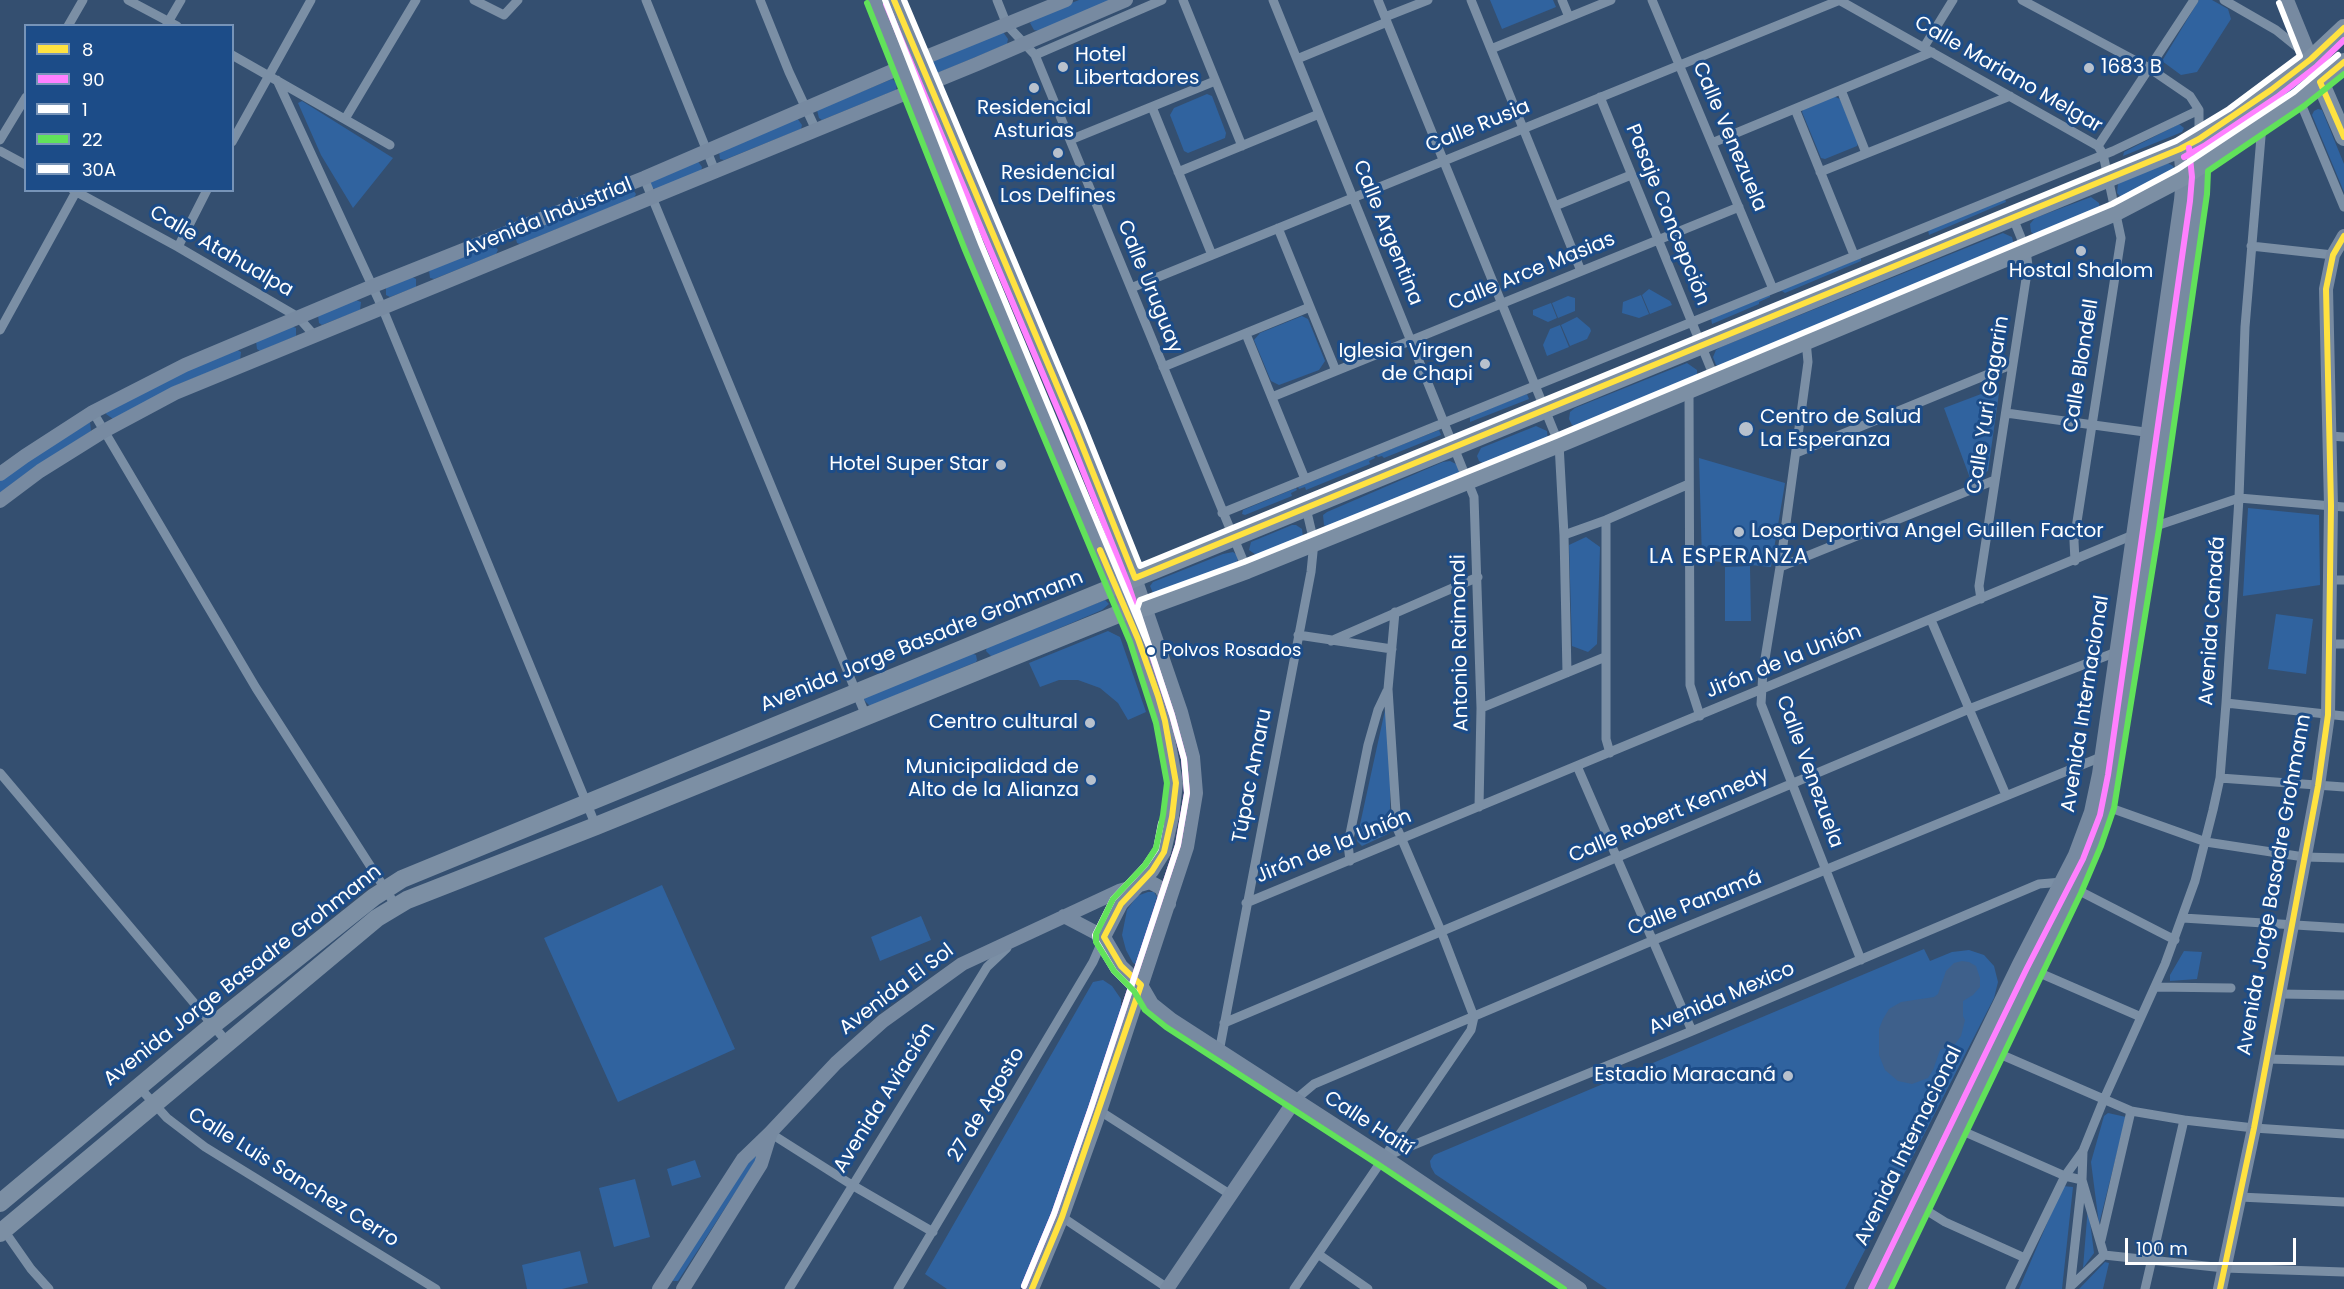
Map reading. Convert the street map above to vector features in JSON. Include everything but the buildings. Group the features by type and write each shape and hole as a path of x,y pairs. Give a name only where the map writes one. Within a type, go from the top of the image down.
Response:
{"highway":[{"name":"Avenida Jorge Basadre Grohmann","path":"0,1203 213,1025 386,888 418,872 2180,149 2199,140 2271,90 2311,59 2344,28"},
{"path":"2311,59 2344,137"},
{"name":"Avenida Jorge Basadre Grohmann","path":"1,1229 377,918 396,906 1125,611 1146,607 1247,570 1559,444 2116,212 2182,177 2262,125 2299,99 2344,62"},
{"path":"976,644 986,668"}],"main road":[{"path":"875,0 910,92 1115,586 1158,696 1165,722 1176,783 1172,817 1164,852 1152,871 1121,904 1104,938 1064,916"},
{"path":"894,0 1075,428 1135,578 1181,712 1193,758 1196,793 1187,847 1100,1111 1062,1217 1032,1289"},
{"name":"Avenida Industrial","path":"0,474 93,412 161,376 373,286 644,178 918,60 1066,0"},
{"name":"Avenida Industrial","path":"0,501 40,471 104,431 175,393 910,92 1126,0"},
{"path":"2287,0 2311,59"},
{"name":"Avenida Internacional","path":"1884,1288 2032,970 2067,885 2108,755 2131,651 2150,528 2198,193 2199,140"},
{"name":"Avenida Internacional","path":"1864,1283 2019,964 2094,842 2105,806 2115,651 2181,200 2180,149"},
{"path":"502,235 510,255"},
{"name":"Avenida Jorge Basadre Grohmann","path":"2220,1289 2254,1128 2318,786 2337,644 2338,507 2330,436 2326,289 2333,255 2344,236"},
{"path":"246,339 254,360"},
{"path":"1138,885 1150,882 1156,884 1161,888 1168,904"},
{"name":"Avenida El Sol","path":"659,1289 743,1159 771,1133 836,1063 883,1021 962,964 1021,935 1138,885"},
{"name":"Calle Haití","path":"1104,938 1121,966 1141,985 1152,1004 1219,1052 1384,1157 1580,1289"},
{"path":"1168,1289 1295,1100"},
{"name":"Avenida El Sol","path":"683,1289 761,1164 771,1133"}],"street":[{"path":"69,24 83,0"},
{"path":"128,0 171,24 181,0"},
{"path":"234,138 311,0"},
{"path":"345,119 416,0"},
{"path":"474,0 504,15 518,0"},
{"path":"646,0 715,171"},
{"path":"760,0 789,72 816,130"},
{"name":"Calle Uruguay","path":"997,0 1007,25 1035,55 1247,570"},
{"path":"1035,55 1162,0"},
{"path":"1183,0 1242,146"},
{"name":"Calle Argentina","path":"1273,0 1468,480"},
{"path":"1378,0 1559,444 1564,535 1567,674"},
{"path":"1296,59 1428,0"},
{"path":"1471,0 1581,271"},
{"path":"1562,0 1569,17"},
{"path":"1491,49 1611,0"},
{"name":"Calle Venezuela","path":"1652,0 1773,289"},
{"name":"Calle Rusia","path":"1131,288 1840,0"},
{"name":"Calle Mariano Melgar","path":"1840,0 2101,150 2109,178"},
{"path":"1712,143 1841,90 1928,49 1953,0"},
{"path":"2022,0 2149,68 2190,96 2199,110 2199,140"},
{"path":"2101,150 2149,68 2194,0"},
{"path":"2224,0 2276,30 2311,59"},
{"path":"234,56 390,145"},
{"path":"277,80 382,307 596,826"},
{"path":"1070,140 1215,81"},
{"path":"1841,90 1866,153"},
{"path":"1820,172 2010,96"},
{"name":"Pasaje Concepción","path":"1600,97 1715,379"},
{"path":"2299,99 2344,207"},
{"path":"0,140 24,100"},
{"path":"1152,107 1212,255"},
{"path":"1795,109 1854,255"},
{"path":"1222,513 1773,289 2199,110"},
{"path":"1178,172 1319,114"},
{"name":"Avenida Canadá","path":"2083,1151 2175,940 2206,843 2220,778 2239,498 2245,327 2262,125"},
{"path":"0,151 24,164"},
{"path":"1555,206 1632,175"},
{"path":"644,178 866,716"},
{"name":"Calle Blondell","path":"2075,561 2074,541 2121,238 2109,178"},
{"path":"0,330 75,192"},
{"name":"Calle Atahualpa","path":"78,192 298,317 314,335"},
{"path":"178,247 206,192"},
{"name":"Calle Arce Masias","path":"1272,397 1738,207"},
{"name":"Calle Yuri Gagarin","path":"1981,599 1979,585 2028,266 2026,250 2013,218"},
{"path":"1278,228 1336,371"},
{"path":"2251,246 2333,255"},
{"path":"1163,368 1311,307"},
{"path":"1246,334 1305,480"},
{"name":"Calle Venezuela","path":"1806,341 1808,362 1761,704 1861,960"},
{"path":"1796,453 2013,364"},
{"path":"1689,390 1690,685 1700,716"},
{"path":"93,412 165,530 256,688 396,906"},
{"path":"2006,413 2163,435"},
{"path":"2330,436 2344,437"},
{"name":"Antonio Raimondi","path":"1468,480 1474,497 1478,578 1481,708 1479,807"},
{"path":"1780,567 1995,480"},
{"path":"1564,535 1606,520 1689,484"},
{"name":"Jirón de la Unión","path":"1246,903 2150,528 2239,498 2338,507"},
{"name":"Túpac Amaru","path":"1219,1052 1299,635 1314,542 1306,508"},
{"path":"1606,520 1606,739 1610,753"},
{"path":"1331,641 1478,578"},
{"path":"1294,1289 1471,1030 1474,1017 1397,828 1388,689 1395,612"},
{"path":"1931,620 2006,795"},
{"path":"1299,635 1392,649"},
{"name":"Calle Robert Kennedy","path":"1224,1023 1969,709 2115,651 2131,651"},
{"path":"1481,708 1605,657"},
{"path":"1350,861 1348,844 1368,745 1378,710 1388,689"},
{"path":"2226,703 2344,716"},
{"name":"Calle Panamá","path":"1295,1100 1314,1084 1654,940 2108,755"},
{"path":"1577,766 1692,1031"},
{"path":"0,773 227,1042"},
{"path":"2220,778 2344,787"},
{"path":"2091,812 2105,806 2206,843 2304,856 2344,858"},
{"name":"Avenida Mexico","path":"1384,1157 1692,1031 2039,884 2067,885"},
{"path":"2067,885 2175,940"},
{"path":"2183,918 2344,928"},
{"name":"Avenida Aviación","path":"789,1289 987,967 1021,935"},
{"name":"27 de Agosto","path":"898,1289 1087,972 1104,938"},
{"path":"2019,964 2141,1017"},
{"path":"2155,987 2231,988"},
{"path":"2279,994 2344,996"},
{"path":"1979,1044 2131,1111 2254,1128 2344,1134"},
{"path":"2267,1059 2344,1061"},
{"name":"Calle Luis Sanchez Cerro","path":"139,1087 153,1104 205,1147 436,1289"},
{"path":"1100,1111 1231,1195"},
{"path":"2071,1288 2102,1250 2131,1111"},
{"path":"2145,1289 2150,1259 2184,1120"},
{"path":"1942,1122 2065,1176 2082,1180"},
{"path":"771,1133 852,1185 933,1232"},
{"path":"2010,1289 2065,1176 2083,1151"},
{"path":"2071,1288 2083,1151"},
{"path":"2082,1180 2102,1250"},
{"path":"1905,1197 1946,1222 2025,1258"},
{"path":"2240,1197 2344,1202"},
{"path":"1062,1217 1168,1289"},
{"path":"1,1229 49,1289"},
{"path":"2102,1250 2150,1259 2224,1268 2344,1272"},
{"path":"1318,1254 1368,1289"},
{"path":"1864,1283 1884,1288"}],"shaded area":[{"path":"1079,0 1112,0 1039,31 1034,30 1030,23 1034,18"},
{"path":"1490,0 1553,0 1556,7 1502,29"},
{"path":"2199,0 2212,0 2228,9 2231,19 2197,72 2181,75 2162,61"},
{"path":"1003,32 1008,39 1007,44 935,74 931,72 930,62"},
{"path":"892,79 897,83 896,90 822,120 819,118 817,110"},
{"path":"2299,81 2306,83 2306,86 2220,144 2216,144 2214,136"},
{"path":"1207,94 1212,96 1226,133 1225,138 1188,153 1184,151 1170,115 1174,108"},
{"path":"1833,96 1840,99 1858,143 1857,146 1825,159 1821,158 1802,112 1804,108"},
{"path":"302,101 393,158 353,208 321,155 298,103"},
{"path":"2318,109 2322,110 2344,164 2344,192 2312,115"},
{"path":"797,118 802,125 801,129 724,160 720,159 719,151"},
{"path":"2179,124 2184,128 2182,132 2123,156 2124,152"},
{"path":"697,160 702,167 701,171 656,189 652,188 650,180"},
{"path":"2168,163 2173,166 2176,173 2123,199 2117,193 2118,184 2122,181"},
{"path":"631,187 636,194 634,198 520,244 517,243 515,235"},
{"path":"2091,197 2099,203 2100,208 2097,215 2036,236 2031,232 2030,224 2035,218"},
{"path":"2005,199 2006,202 1929,235 1928,230"},
{"path":"2003,233 2012,237 2014,245 2011,250 1722,367 1716,365 1713,357 1716,350 1721,347"},
{"path":"493,243 498,250 496,254 434,279 430,278 429,270"},
{"path":"1861,258 1861,261 1785,293 1782,291 1773,293"},
{"path":"412,277 416,279 416,287 390,297 386,295 386,287"},
{"path":"1649,289 1670,301 1672,305 1650,314 1642,295"},
{"path":"1770,294 1770,297 1759,304 1712,324 1711,318"},
{"path":"1641,295 1649,314 1639,318 1622,313 1623,302"},
{"path":"1568,296 1575,298 1575,311 1558,318 1552,303"},
{"path":"356,300 361,302 360,310 322,325 319,323 318,315"},
{"path":"1551,303 1557,318 1548,322 1533,315 1533,310"},
{"path":"1302,316 1308,319 1325,361 1319,370 1279,385 1271,381 1254,340 1260,333"},
{"path":"1577,317 1591,331 1587,339 1570,346 1561,325"},
{"path":"1560,325 1569,347 1547,356 1543,345 1550,329"},
{"path":"291,326 296,328 296,336 260,351 257,349 256,341"},
{"path":"236,349 241,352 240,360 179,384 113,419 106,414 107,410 154,384"},
{"path":"1687,363 1697,370 1697,376 1693,382 1579,429 1572,425 1569,419 1570,412 1575,408"},
{"path":"1997,388 1999,393 1988,471 1970,478 1944,408"},
{"path":"1527,394 1529,399 1470,422 1470,416"},
{"path":"90,422 91,431 0,493 0,481"},
{"path":"1536,426 1547,431 1548,441 1488,466 1479,461 1477,456 1481,448"},
{"path":"1439,430 1441,435 1384,458 1376,455"},
{"path":"1374,456 1375,458 1369,461 1370,464 1306,490 1305,487 1299,489 1298,487"},
{"name":"Losa Deportiva Angel Guillen Factor","path":"1699,458 1785,483 1771,567 1702,560"},
{"path":"1450,461 1458,465 1460,469 1458,477 1329,528 1324,525 1323,515 1327,512"},
{"path":"1296,488 1297,490 1291,493 1292,496 1245,515 1242,514 1243,510"},
{"path":"2248,508 2319,515 2320,585 2243,596"},
{"path":"1292,525 1302,529 1303,537 1300,541 1259,557 1249,550 1251,542"},
{"path":"1586,537 1600,547 1597,644 1588,652 1572,646 1569,545"},
{"path":"1233,552 1238,559 1234,567 1157,594 1153,593 1150,586 1153,582"},
{"path":"1750,566 1751,621 1725,621 1725,567"},
{"path":"1105,600 1109,604 1102,610 992,657 986,651 987,646"},
{"path":"2276,614 2313,619 2306,674 2268,669"},
{"path":"1108,631 1120,637 1146,712 1128,720 1118,703 1100,688 1078,680 1059,680 1040,687 1029,663"},
{"path":"971,653 976,655 976,662 870,706 864,700 865,696"},
{"path":"1390,699 1390,833 1362,846 1357,841 1359,829 1387,701"},
{"path":"662,885 735,1049 618,1102 544,938"},
{"path":"1154,892 1157,897 1137,965 1133,963 1126,950 1122,935 1127,910 1137,896"},
{"path":"921,916 931,940 880,961 871,937"},
{"name":"Estadio Maracaná","path":"1924,949 1930,961 1952,952 1969,950 1984,955 1994,966 1998,982 1994,998 1845,1289 1607,1289 1435,1174 1431,1167 1430,1161 1434,1155"},
{"path":"2184,951 2202,952 2197,979 2170,981 2170,975"},
{"path":"1962,961 1976,966 1980,987 1963,1001 1965,1020 1961,1036 1955,1044 1940,1050 1928,1078 1912,1084 1898,1081 1885,1070 1879,1055 1879,1029 1883,1019 1889,1009 1901,1002 1934,997 1938,994 1946,971 1954,963"},
{"path":"1103,980 1112,986 1121,999 1121,1012 1052,1212 1020,1289 947,1289 925,1274 1093,982"},
{"path":"2108,1113 2126,1117 2099,1224 2091,1162 2104,1116"},
{"path":"753,1154 757,1154 758,1157 678,1281 673,1281 673,1278"},
{"path":"695,1160 701,1177 672,1186 667,1169"},
{"path":"635,1179 650,1237 614,1247 599,1188"},
{"path":"2063,1186 2073,1187 2062,1289 2019,1289"},
{"path":"2088,1206 2094,1253 2083,1268"},
{"path":"580,1251 588,1283 562,1289 527,1289 522,1265"},
{"path":"2105,1262 2109,1263 2103,1289 2079,1289"}],"transit line":[{"name":"1","path":"885,0 981,244 1150,649"},
{"name":"8","path":"894,0 1075,428 1135,578 2180,149 2199,139 2271,90 2311,59 2344,28"},
{"name":"30A","path":"904,0 1083,424 1140,566 2176,141 2229,109 2300,56 2279,3"},
{"name":"22","path":"867,3 965,250 1130,642 1156,723 1167,783 1156,848 1145,865 1113,899 1096,934 1096,942 1114,971 1134,991 1145,1010 1166,1027 1379,1165 1564,1289"},
{"name":"90","path":"886,4 1067,431 1127,581 1172,715 1184,759 1187,793 1178,845 1054,1214 1024,1286"},
{"name":"90","path":"2184,157 2277,97 2317,66 2344,40"},
{"name":"1","path":"1024,1286 1054,1214 1178,845 1187,793 1184,759 1137,609 1140,600 1244,562 1556,436 2112,204 2178,169 2294,92 2338,55"},
{"name":"8","path":"2344,62 2320,82 2344,137"},
{"name":"22","path":"1891,1289 2081,893 2114,808 2159,529 2207,194 2208,171 2304,106 2344,74"},
{"name":"90","path":"1871,1289 2027,968 2083,859 2100,815 2108,775 2190,201 2192,177 2189,148"},
{"name":"8","path":"2220,1289 2254,1128 2318,786 2328,715 2331,506 2326,289 2333,255 2344,236"},
{"name":"8","path":"1032,1289 1062,1217 1141,985 1121,966 1104,937 1121,904 1152,871 1164,852 1172,817 1176,783 1158,696 1138,639 1100,550"},
{"name":"1","path":"1135,992 1114,971 1096,941 1095,935 1113,899 1145,865 1156,849 1161,823"}],"place":[{"name":"Hotel Libertadores","path":"1063,67"},
{"name":"1683 B","path":"2089,68"},
{"name":"Residencial Asturias","path":"1034,88"},
{"name":"Residencial Los Delfines","path":"1058,153"},
{"name":"Hostal Shalom","path":"2081,251"},
{"name":"Iglesia Virgen de Chapi","path":"1485,364"},
{"name":"Centro de Salud La Esperanza","path":"1746,429"},
{"name":"Hotel Super Star","path":"1001,465"},
{"name":"Losa Deportiva Angel Guillen Factor","path":"1739,532"},
{"name":"Polvos Rosados","path":"1151,651"},
{"name":"Centro cultural","path":"1090,723"},
{"name":"Municipalidad de Alto de la Alianza","path":"1091,780"},
{"name":"Estadio Maracaná","path":"1788,1076"}],"district":[{"name":"LA ESPERANZA","path":"1729,558"}]}
